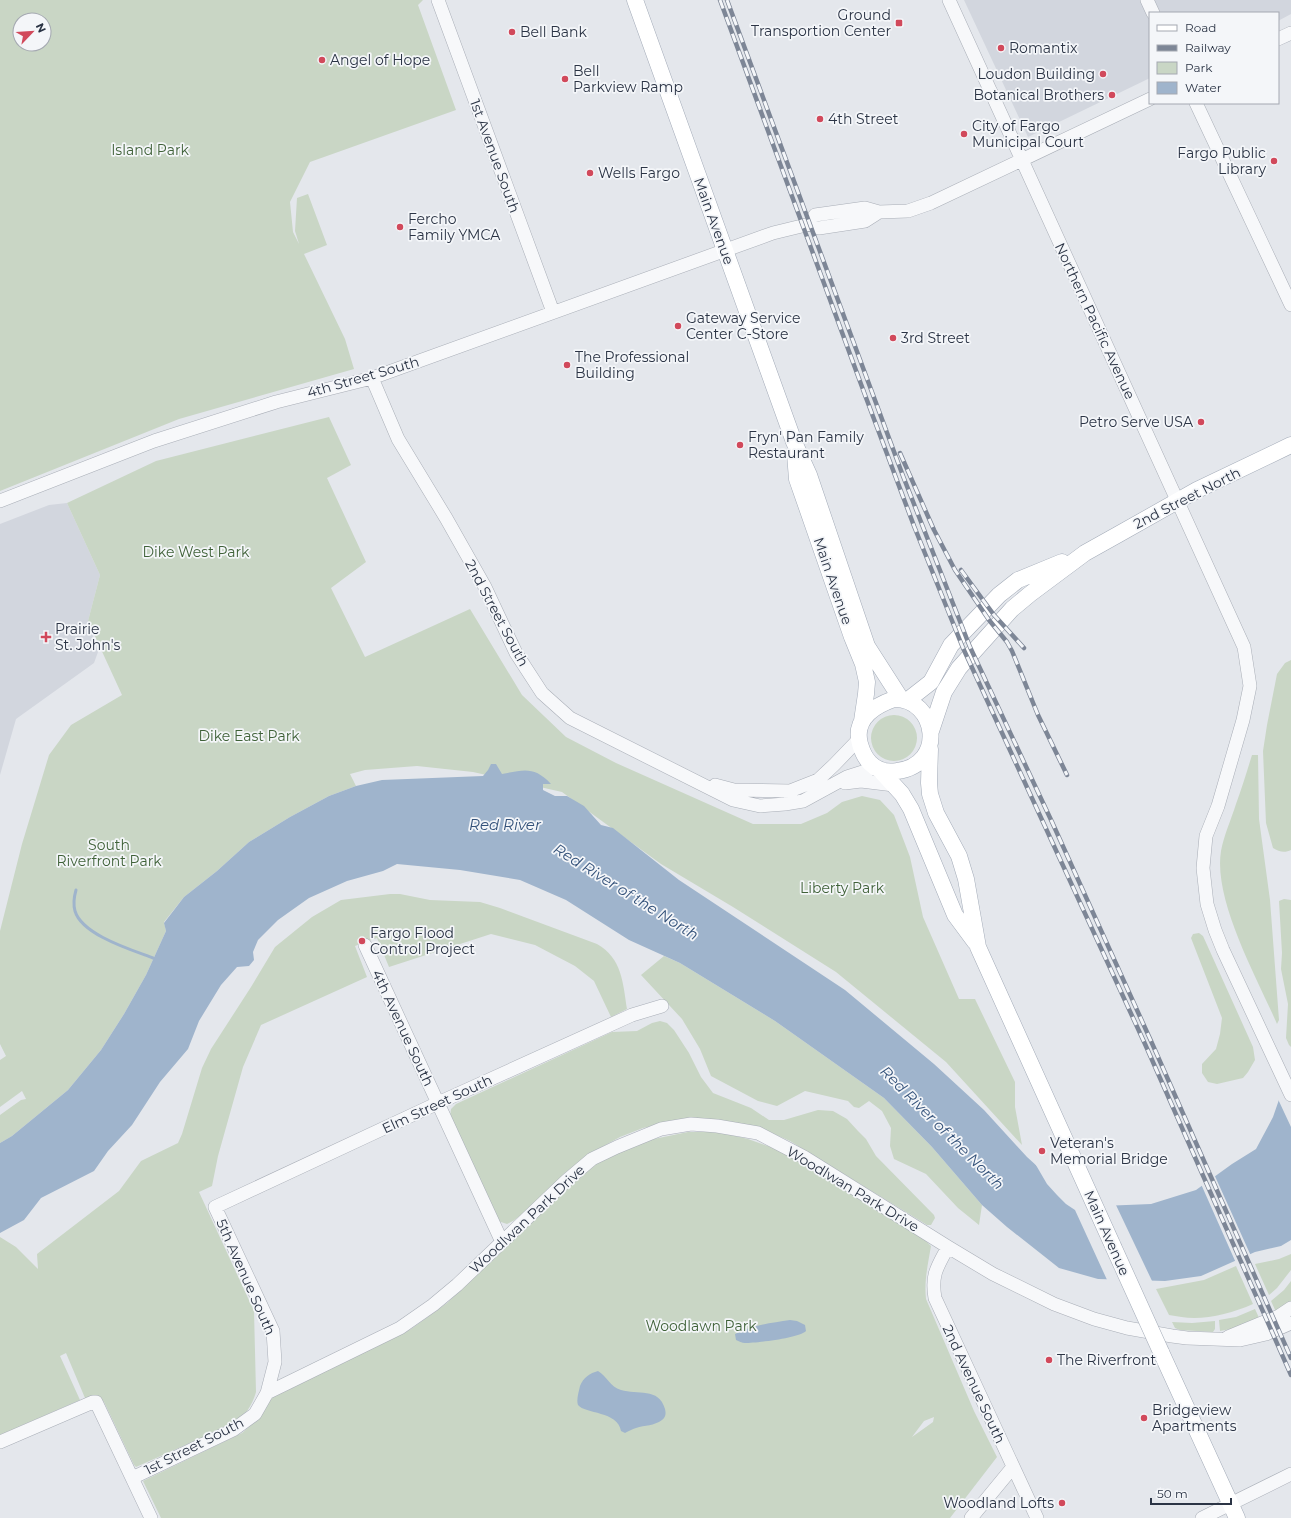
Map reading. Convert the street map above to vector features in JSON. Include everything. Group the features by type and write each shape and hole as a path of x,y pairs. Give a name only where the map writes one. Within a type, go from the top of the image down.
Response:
{"main road":[{"name":"Main Avenue","path":"635,0 794,442 809,475 867,646 905,700"},
{"name":"Main Avenue","path":"794,442 797,479 852,637 863,664 867,682 862,721"},
{"name":"2nd Street North","path":"905,700 930,682 951,645 999,595 1018,580 1085,553 1178,501 1291,445"},
{"name":"2nd Street North","path":"931,732 944,692 959,668 1012,609 1085,553"},
{"path":"889,700 905,700 919,708 927,720 931,732 930,749 922,760 914,767 892,772 878,769 867,760 862,752 859,739 859,730 862,721 873,708 889,700"},
{"name":"Main Avenue","path":"930,749 930,794 936,812 959,856 964,871 978,947"},
{"name":"Main Avenue","path":"878,769 905,799 918,821 955,915 978,947 1234,1511"}],"street":[{"name":"1st Avenue South","path":"438,0 553,312"},
{"name":"Northern Pacific Avenue","path":"949,0 1244,647 1250,686 1243,720 1222,792 1206,836 1203,868 1204,884 1210,912 1223,950 1291,1095"},
{"path":"1147,0 1153,12"},
{"path":"1279,39 1291,33"},
{"path":"1022,160 1149,99"},
{"path":"1196,104 1291,305"},
{"name":"4th Street South","path":"0,501 154,441 276,402 372,378 774,233 810,224 819,228 866,221 879,212 908,211 931,203 1022,160"},
{"name":"2nd Street South","path":"372,378 398,439 446,518 485,587 516,653 542,693 570,718 623,746 694,779 734,800 760,806 803,801 847,777 878,769"},
{"name":"2nd Street South","path":"694,779 734,790 790,791 818,780 859,739"},
{"path":"828,788 845,783 861,781 894,786"},
{"name":"4th Avenue South","path":"365,945 502,1242"},
{"name":"Elm Street South","path":"215,1208 438,1103 632,1015 662,1006"},
{"name":"Woodlwan Park Drive","path":"267,1393 400,1328 433,1305 566,1181 592,1159 661,1129 691,1124 716,1126 758,1133 804,1157 948,1247 1016,1286 1054,1304 1094,1319 1127,1328 1172,1336 1240,1340 1256,1337 1291,1323"},
{"name":"5th Avenue South","path":"215,1208 273,1331 275,1362 267,1393"},
{"name":"2nd Avenue South","path":"948,1247 940,1261 934,1278 933,1284 935,1298 1037,1518"},
{"path":"1223,1339 1268,1321 1291,1308"},
{"name":"1st Street South","path":"132,1478 233,1430 255,1414 267,1393"},
{"path":"0,1442 89,1403 96,1402 151,1518"},
{"path":"971,1518 1013,1467"},
{"path":"1202,1518 1234,1511 1291,1474"}],"shaded area":[{"path":"964,0 1291,0 1291,14 1279,20 1279,12 1149,12 1149,78 1028,137"},
{"name":"Prairie St. John's","path":"67,503 100,575 88,621 98,652 94,663 16,719 0,775 0,524 49,505"}],"green space":[{"name":"Island Park","path":"0,0 423,0 418,5 456,110 310,162 290,202 293,232 299,244 295,231 297,198 308,194 327,245 304,254 345,339 354,369 179,419 0,491"},
{"path":"329,417 351,465 327,478 366,562 331,588 365,657 470,609 522,695 566,737 616,763 753,824 801,824 827,813 842,802 862,796 880,800 894,815 910,857 923,917 959,999 975,999 1015,1082 1015,1107 1022,1145 946,1062 836,972 733,907 661,864 562,792 473,772 417,766 365,770 350,774 356,786 329,796 290,817 249,842 217,871 184,897 164,922 166,931 146,975 124,1014 101,1050 68,1090 12,1136 0,1143 0,1115 21,1100 26,1099 22,1091 0,1107 0,1060 6,1056 0,1044 0,931 22,844 49,755 71,725 122,695 88,621 100,575 67,503 156,461"},
{"path":"1291,660 1291,850 1284,852 1273,848 1266,823 1263,751 1277,674 1285,663"},
{"path":"894,715 907,719 913,725 917,738 913,751 907,757 894,761 881,757 875,751 871,738 875,725 881,719"},
{"path":"1252,755 1258,755 1259,819 1270,900 1279,1020 1277,1024 1238,939 1230,915 1220,871 1221,851 1224,839"},
{"path":"400,894 430,900 480,902 597,944 612,956 620,972 627,1009 611,1017 594,981 575,966 535,945 491,934 389,967 377,938 355,946 367,977 261,1025 243,1067 218,1156 212,1186 199,1192 254,1311 256,1392 248,1409 235,1423 136,1467 104,1402 95,1397 85,1398 66,1353 60,1356 80,1400 0,1435 0,1237 16,1247 38,1269 37,1254 119,1191 141,1161 178,1143 202,1068 211,1049 275,947 312,917 341,900"},
{"path":"1284,899 1291,900 1291,1047 1286,1038 1288,1004 1281,969 1282,953 1279,901"},
{"path":"1199,933 1203,936 1253,1047 1255,1060 1243,1078 1217,1084 1208,1082 1202,1073 1202,1064 1216,1049 1222,1018 1191,938 1193,934"},
{"path":"664,956 680,963 775,1021 884,1098 932,1147 982,1205 979,1225 958,1208 926,1174 894,1159 890,1146 891,1128 882,1111 869,1101 859,1108 854,1107 848,1101 805,1091 777,1106 758,1101 711,1076 700,1049 682,1019 641,975"},
{"path":"660,1021 667,1023 674,1030 689,1053 701,1077 713,1093 751,1108 769,1120 784,1120 818,1110 833,1111 847,1119 866,1139 876,1156 934,1215 935,1218 931,1225 927,1225 790,1141 758,1127 727,1121 693,1119 669,1122 643,1128 620,1137 593,1152 565,1173 525,1212 513,1221 507,1224 498,1221 450,1117 451,1109 456,1104 612,1032 637,1031 652,1023"},
{"name":"Woodlawn Park","path":"688,1132 719,1132 748,1139 782,1151 920,1235 931,1246 926,1279 926,1299 974,1411 997,1457 950,1518 161,1518 143,1481 242,1433 258,1419 269,1399 295,1384 411,1329 447,1303 593,1164 649,1140","holes":["934,1417 933,1422 912,1437 924,1421"]},
{"path":"1291,1254 1291,1270 1277,1288 1269,1295 1255,1264 1279,1259"},
{"path":"1236,1266 1253,1304 1239,1310 1201,1318 1188,1318 1169,1315 1156,1289 1204,1280"},
{"path":"1291,1281 1291,1303 1276,1312 1271,1301 1284,1290"},
{"path":"1255,1309 1260,1320 1220,1331 1219,1320 1236,1317"},
{"path":"1215,1321 1215,1329 1213,1332 1180,1330 1175,1328 1172,1322 1192,1323"}],"water":[{"name":"Red River","path":"491,764 496,764 502,774 517,771 528,771 539,774 551,784 543,784 543,790 555,796 567,796 584,806 601,825 613,828 679,880 845,990 934,1064 984,1110 1027,1157 1058,1185 1102,1206 1151,1204 1196,1190 1256,1149 1273,1117 1291,1065 1291,1240 1281,1246 1255,1252 1201,1276 1165,1281 1098,1279 1059,1268 982,1205 932,1147 884,1098 775,1021 680,963 629,940 566,900 520,880 460,870 397,864 383,871 347,881 309,898 278,920 258,940 253,952 254,960 249,966 237,967 221,985 199,1021 188,1049 160,1082 132,1125 108,1151 94,1171 41,1198 24,1220 0,1233 0,1143 12,1136 68,1090 101,1050 124,1014 146,975 166,931 164,923 184,897 217,871 249,842 290,817 329,796 356,786 382,780 483,776"},
{"path":"790,1320 797,1321 805,1325 806,1331 795,1336 768,1341 745,1343 736,1340 735,1334 748,1328"},
{"path":"598,1371 617,1389 647,1393 658,1397 665,1409 666,1413 664,1418 656,1423 635,1428 625,1433 621,1431 619,1425 614,1420 608,1416 582,1408 577,1403 580,1386 587,1376"}],"pier":[{"path":"1291,1063 1291,1127 1277,1097 1289,1064"},
{"path":"1033,1160 1059,1184 1102,1204 1115,1203 1153,1283 1108,1282 1075,1210 1066,1204 1047,1184"},
{"path":"1214,1174 1251,1256 1236,1263 1201,1184"}],"waterway":[{"path":"76,890 74,900 75,911 80,920 87,927 97,934 121,946 153,958"}],"railway":[{"path":"720,0 914,526 963,648 1145,1044 1291,1375"},
{"path":"727,0 903,476 970,647 1052,822 1151,1041 1291,1358"},
{"path":"900,453 934,530 955,570 1012,651 1038,715 1067,775"},
{"path":"961,570 994,615 1024,648"}],"place":[{"name":"Ground Transportion Center","path":"899,23"},
{"name":"Bell Bank","path":"512,32"},
{"name":"Romantix","path":"1001,48"},
{"name":"Angel of Hope","path":"322,60"},
{"name":"Loudon Building","path":"1103,74"},
{"name":"Bell Parkview Ramp","path":"565,79"},
{"name":"Botanical Brothers","path":"1112,95"},
{"name":"4th Street","path":"820,119"},
{"name":"City of Fargo Municipal Court","path":"964,134"},
{"name":"Fargo Public Library","path":"1274,161"},
{"name":"Wells Fargo","path":"590,173"},
{"name":"Fercho Family YMCA","path":"400,227"},
{"name":"Gateway Service Center C-Store","path":"678,326"},
{"name":"3rd Street","path":"893,338"},
{"name":"The Professional Building","path":"567,365"},
{"name":"Petro Serve USA","path":"1201,422"},
{"name":"Fryn' Pan Family Restaurant","path":"740,445"},
{"name":"Prairie St. John's","path":"46,637"},
{"name":"Fargo Flood Control Project","path":"362,941"},
{"name":"Veteran's Memorial Bridge","path":"1042,1151"},
{"name":"The Riverfront","path":"1049,1360"},
{"name":"Bridgeview Apartments","path":"1144,1418"},
{"name":"Woodland Lofts","path":"1062,1503"}],"park label":[{"name":"Dike West Park","path":"196,552"},
{"name":"Dike East Park","path":"249,736"},
{"name":"South Riverfront Park","path":"109,854"},
{"name":"Liberty Park","path":"842,888"}],"water label":[{"name":"Red River of the North","path":"626,892"},
{"name":"Red River of the North","path":"942,1128"}]}
